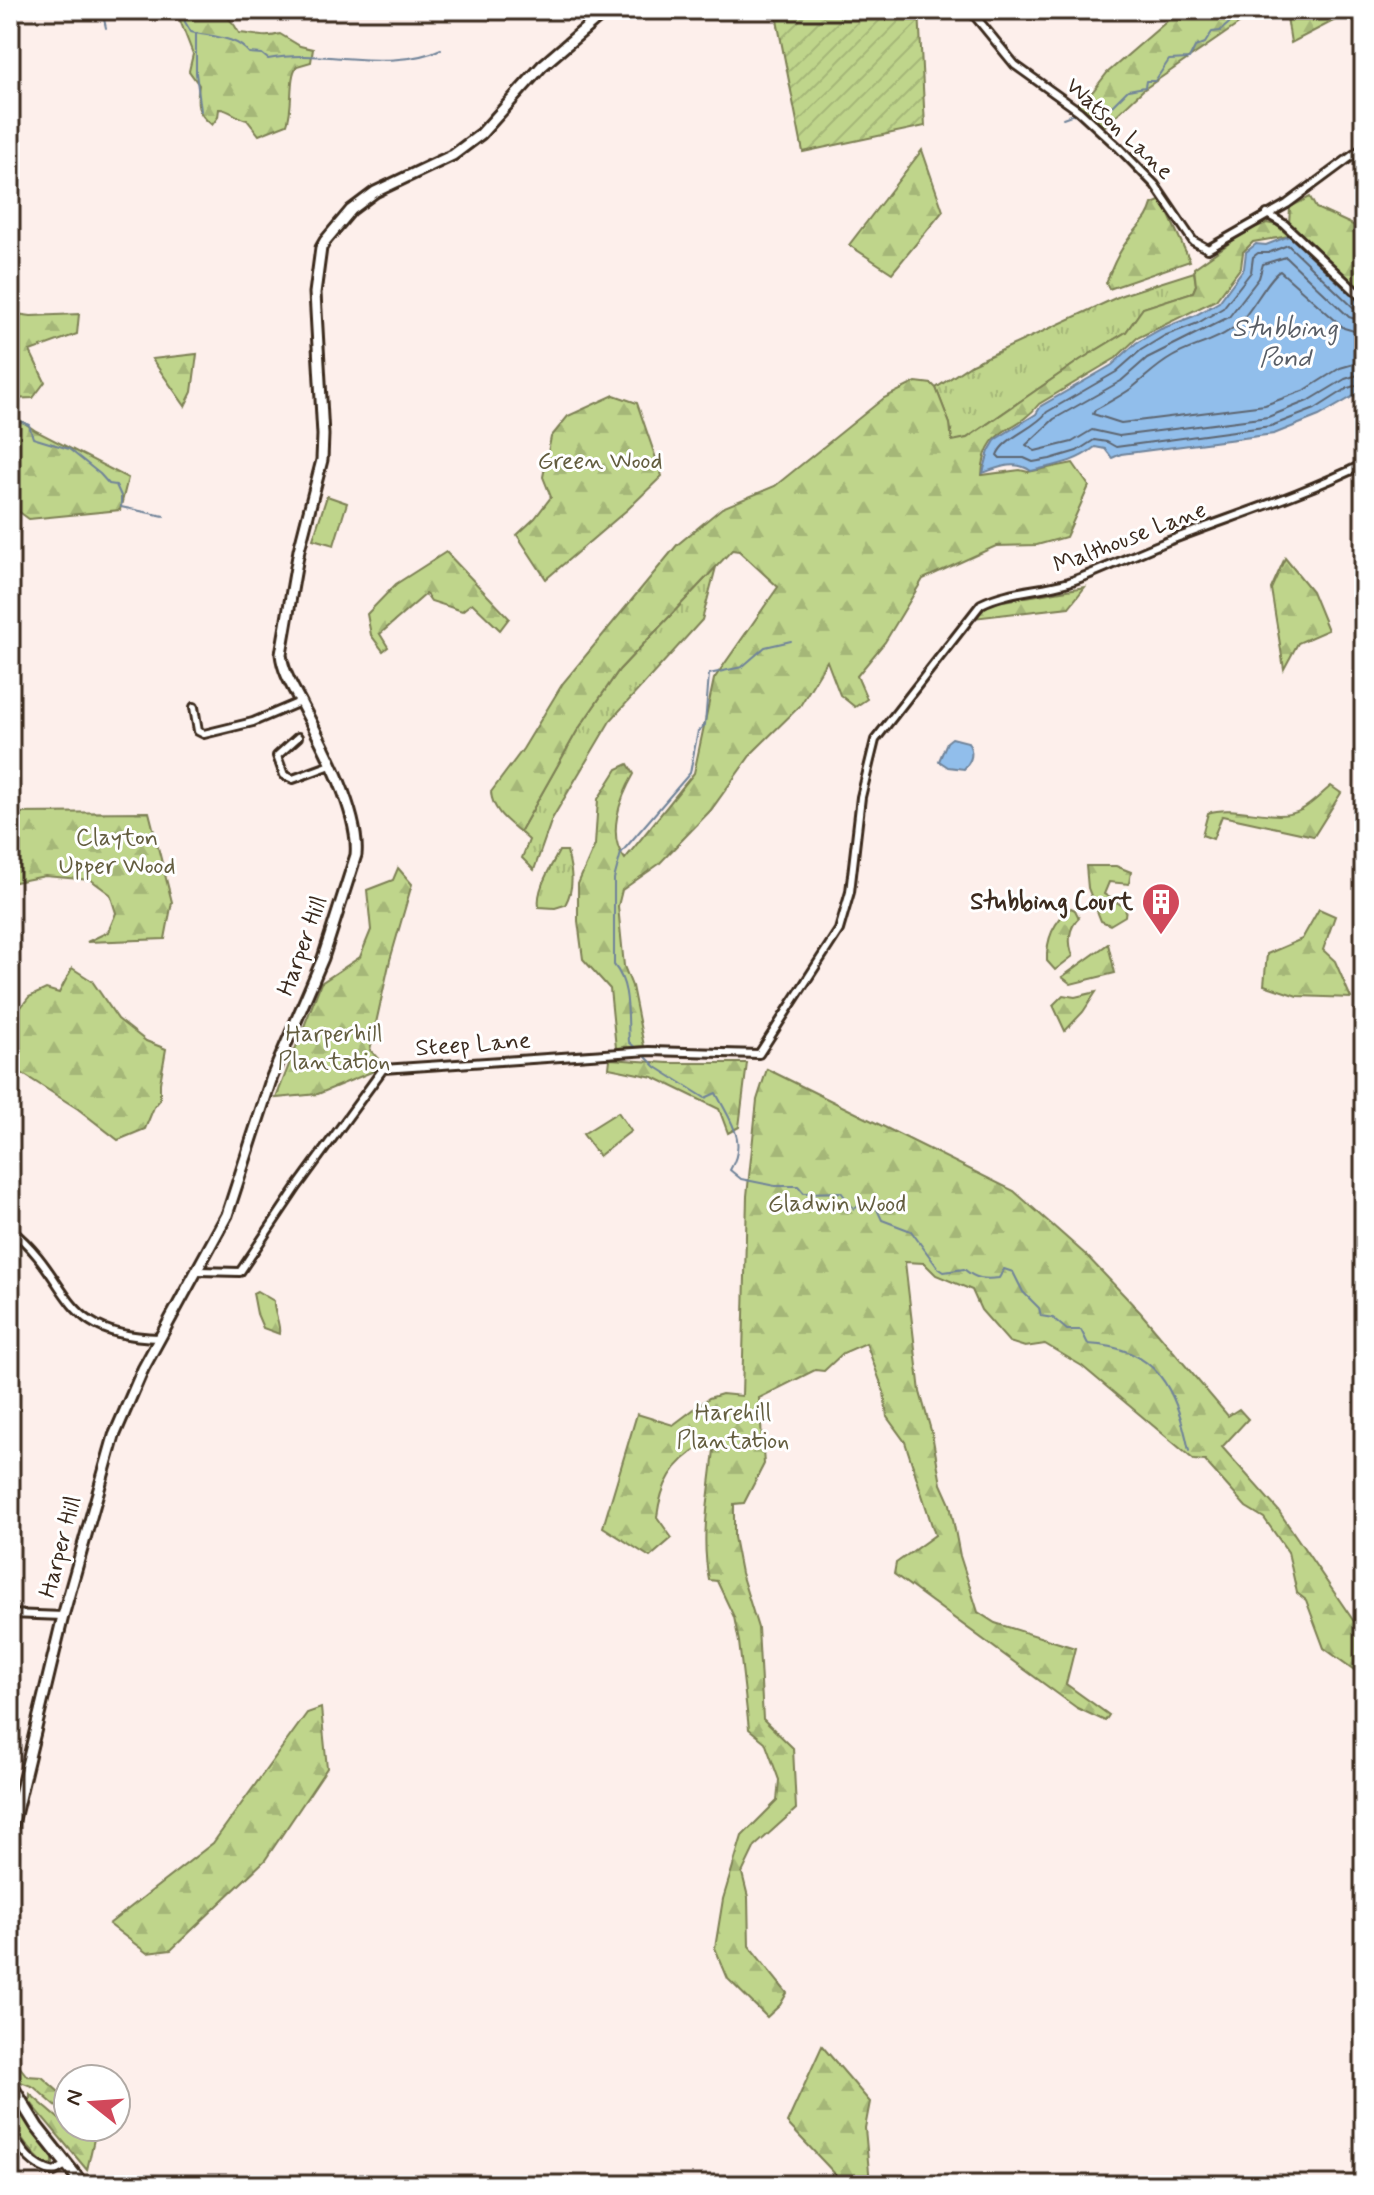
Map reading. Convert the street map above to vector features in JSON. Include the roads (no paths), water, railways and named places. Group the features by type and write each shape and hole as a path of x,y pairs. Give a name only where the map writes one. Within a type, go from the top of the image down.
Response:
{"main road":[{"path":"10,2083 37,2127 83,2185"}],"street":[{"name":"Harper Hill","path":"10,1836 63,1616 114,1436 143,1369 227,1215 272,1077 323,958 356,855 351,816 331,765 284,670 282,647 299,550 322,460 315,293 321,248 351,210 375,192 453,155 481,134 542,66 607,10"},
{"name":"Watson Lane","path":"970,10 1015,65 1079,111 1155,185 1193,241 1208,249 1287,204 1364,147"},
{"path":"1284,224 1287,204"},
{"path":"1267,214 1284,224 1364,299"},
{"name":"Malthouse Lane","path":"759,1054 839,930 850,892 861,797 875,740 981,604 1026,589 1070,581 1172,539 1319,486 1364,464"},
{"path":"194,707 198,731 204,734 253,722 300,702"},
{"path":"298,737 277,756 284,775 293,779 331,765"},
{"name":"Steep Lane","path":"198,1271 240,1272 383,1069 649,1051 759,1054"},
{"path":"10,1229 22,1238 48,1269 74,1309 92,1324 107,1332 159,1338"},
{"path":"10,1614 63,1616"},
{"path":"10,2128 23,2152 40,2168 54,2172 66,2165"}],"water":[{"name":"Stubbing Pond","path":"1289,236 1364,307 1364,390 1319,416 1274,434 1121,454 1112,458 1105,449 1095,447 1057,465 1031,471 1013,465 983,473 996,439 1036,414 1041,406 1112,365 1136,343 1219,302 1244,268 1246,252 1256,244 1266,245"},
{"path":"952,738 968,742 970,746 971,756 964,769 948,767 939,761"}],"waterway":[{"path":"102,10 106,28"},
{"path":"185,10 185,22 191,32 230,40 249,53 262,54 268,59 289,56 400,59 441,49"},
{"path":"1092,111 1112,106 1128,90 1145,87 1146,81 1155,81 1169,60 1189,59 1195,47 1205,43 1212,32 1220,31 1244,10"},
{"path":"196,33 196,73 201,111"},
{"path":"1063,118 1074,114 1079,117"},
{"path":"10,417 29,425 33,438 69,449 109,484 116,485 121,496 121,507 164,516"},
{"path":"637,1049 629,1042 626,991 614,965 614,879 621,853 690,773 698,731 705,725 709,674 742,667 765,647 791,641"},
{"path":"642,1053 656,1067 705,1098 716,1093 737,1140 730,1170 741,1179 775,1186 798,1186 804,1193 841,1192 854,1209 865,1202 875,1205 882,1220 911,1231 944,1272 964,1269 976,1277 989,1279 999,1278 1004,1269 1013,1272 1023,1292 1039,1308 1041,1316 1053,1318 1067,1330 1081,1330 1088,1344 1131,1353 1147,1363 1170,1391 1189,1451"}],"place":[{"name":"Stubbing Court","path":"1161,936"}],"park label":[{"name":"Green Wood","path":"600,461"},
{"name":"Clayton Upper Wood","path":"117,852"},
{"name":"Harperhill Plantation","path":"334,1048"},
{"name":"Gladwin Wood","path":"837,1204"},
{"name":"Harehill Plantation","path":"733,1427"}]}
